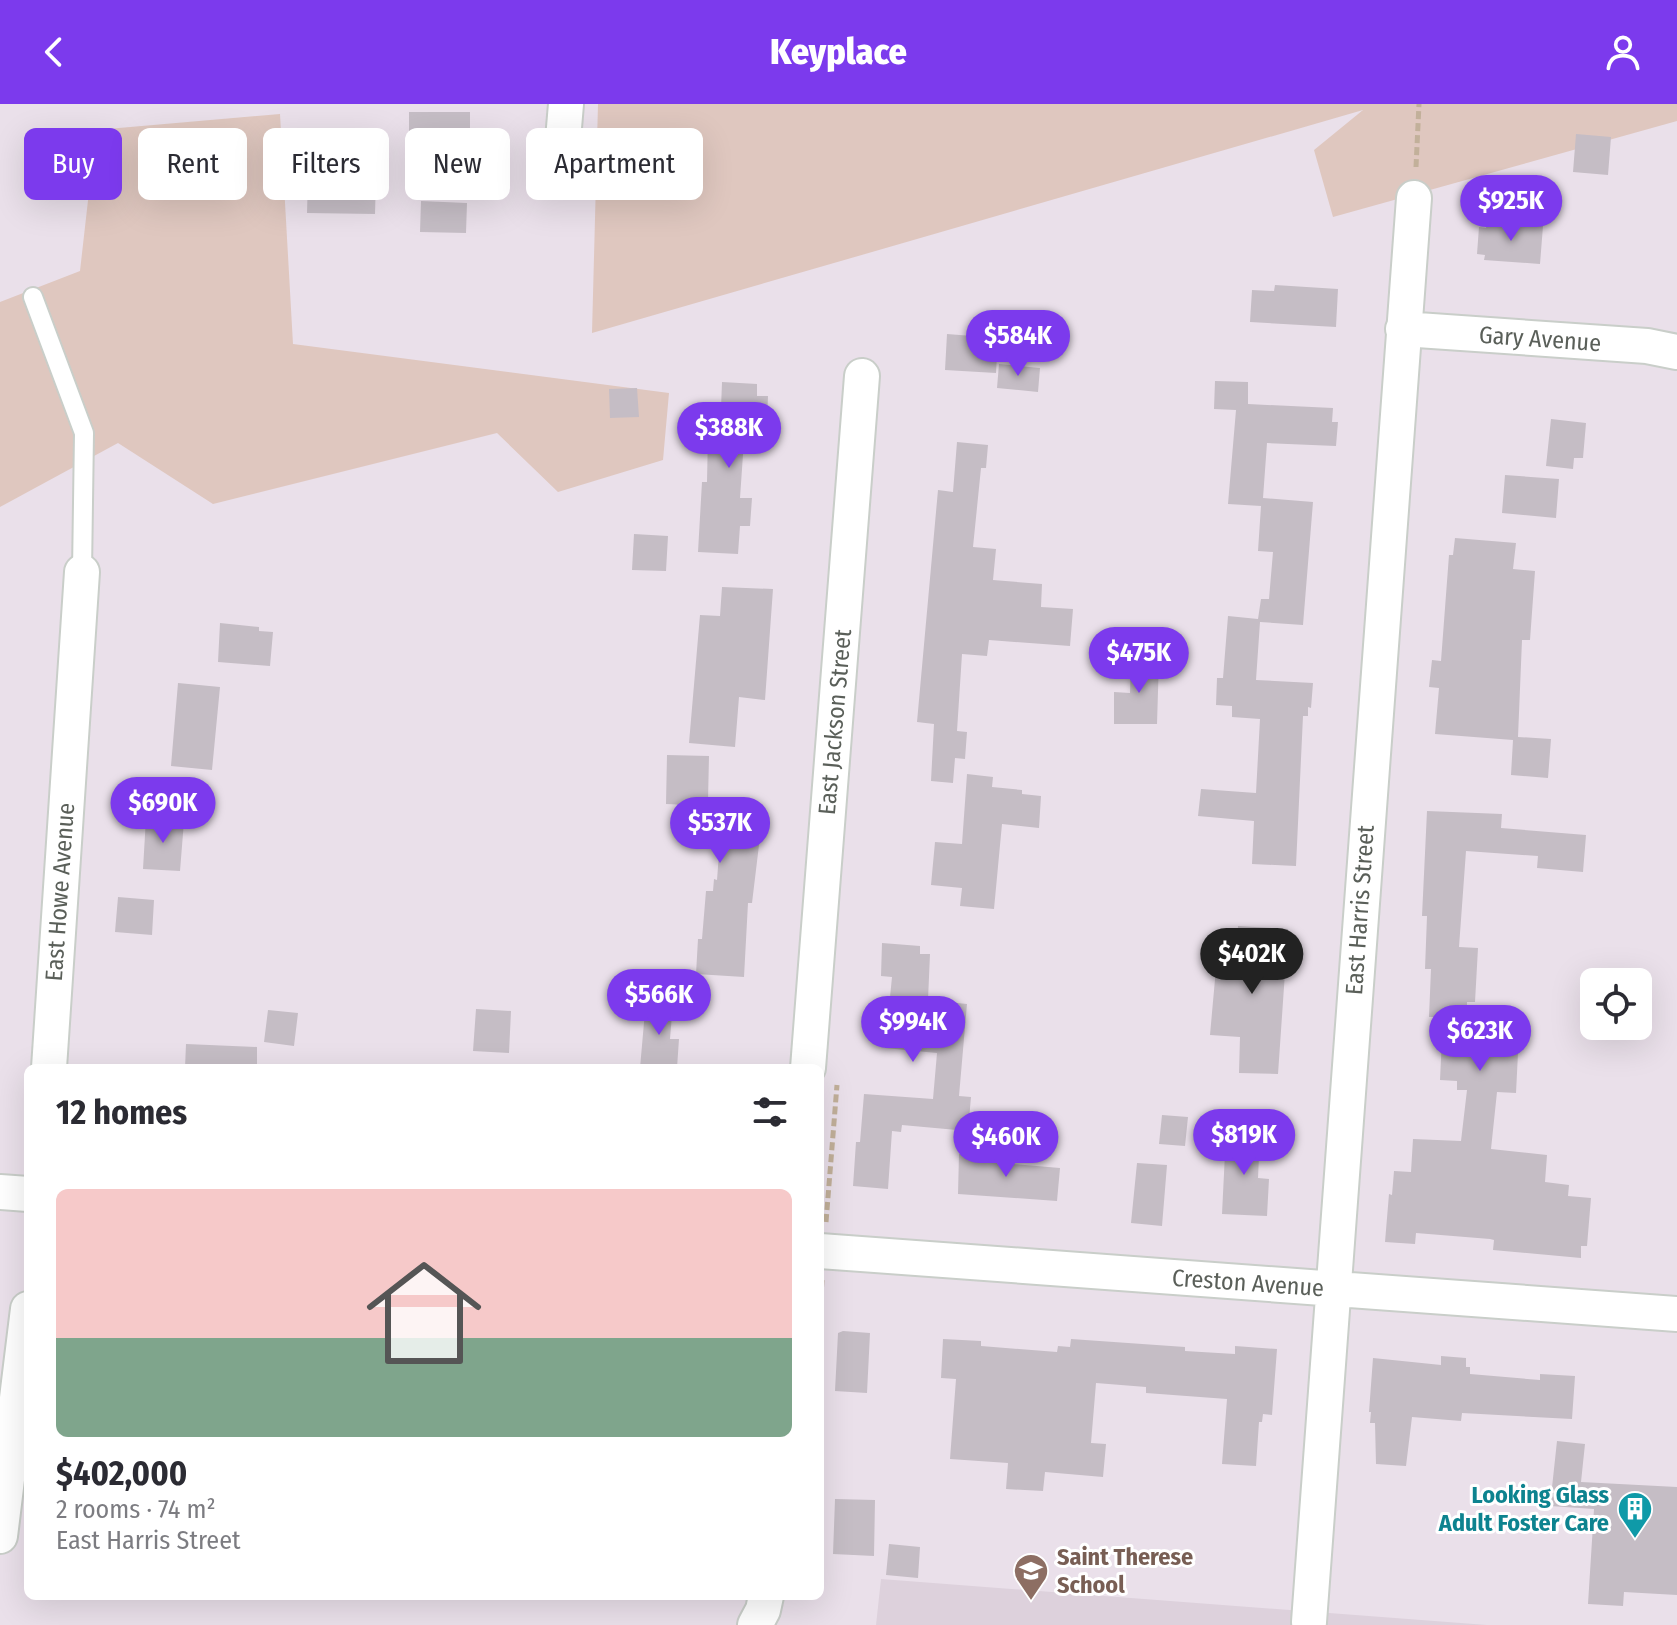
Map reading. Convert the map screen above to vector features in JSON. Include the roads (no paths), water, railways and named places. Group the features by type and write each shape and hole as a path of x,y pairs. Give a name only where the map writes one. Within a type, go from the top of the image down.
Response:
{"street":[{"path":"564,128 566,104"},
{"name":"East Harris Street","path":"1310,1624 1332,1289 1414,198"},
{"name":"Gary Avenue","path":"1403,329 1647,346 1677,352"},
{"name":"East Jackson Street","path":"808,1064 862,376"},
{"name":"East Howe Avenue","path":"49,1064 82,572"},
{"path":"0,1192 24,1194"},
{"name":"Creston Avenue","path":"824,1251 1677,1314"},
{"path":"0,1536 24,1341"},
{"path":"755,1625 765,1600"}],"lane":[{"path":"33,297 84,433 82,572"}],"place":[{"name":"Looking Glass Adult Foster Care","path":"1635,1540"},
{"name":"Saint Therese School","path":"1031,1602"}]}
